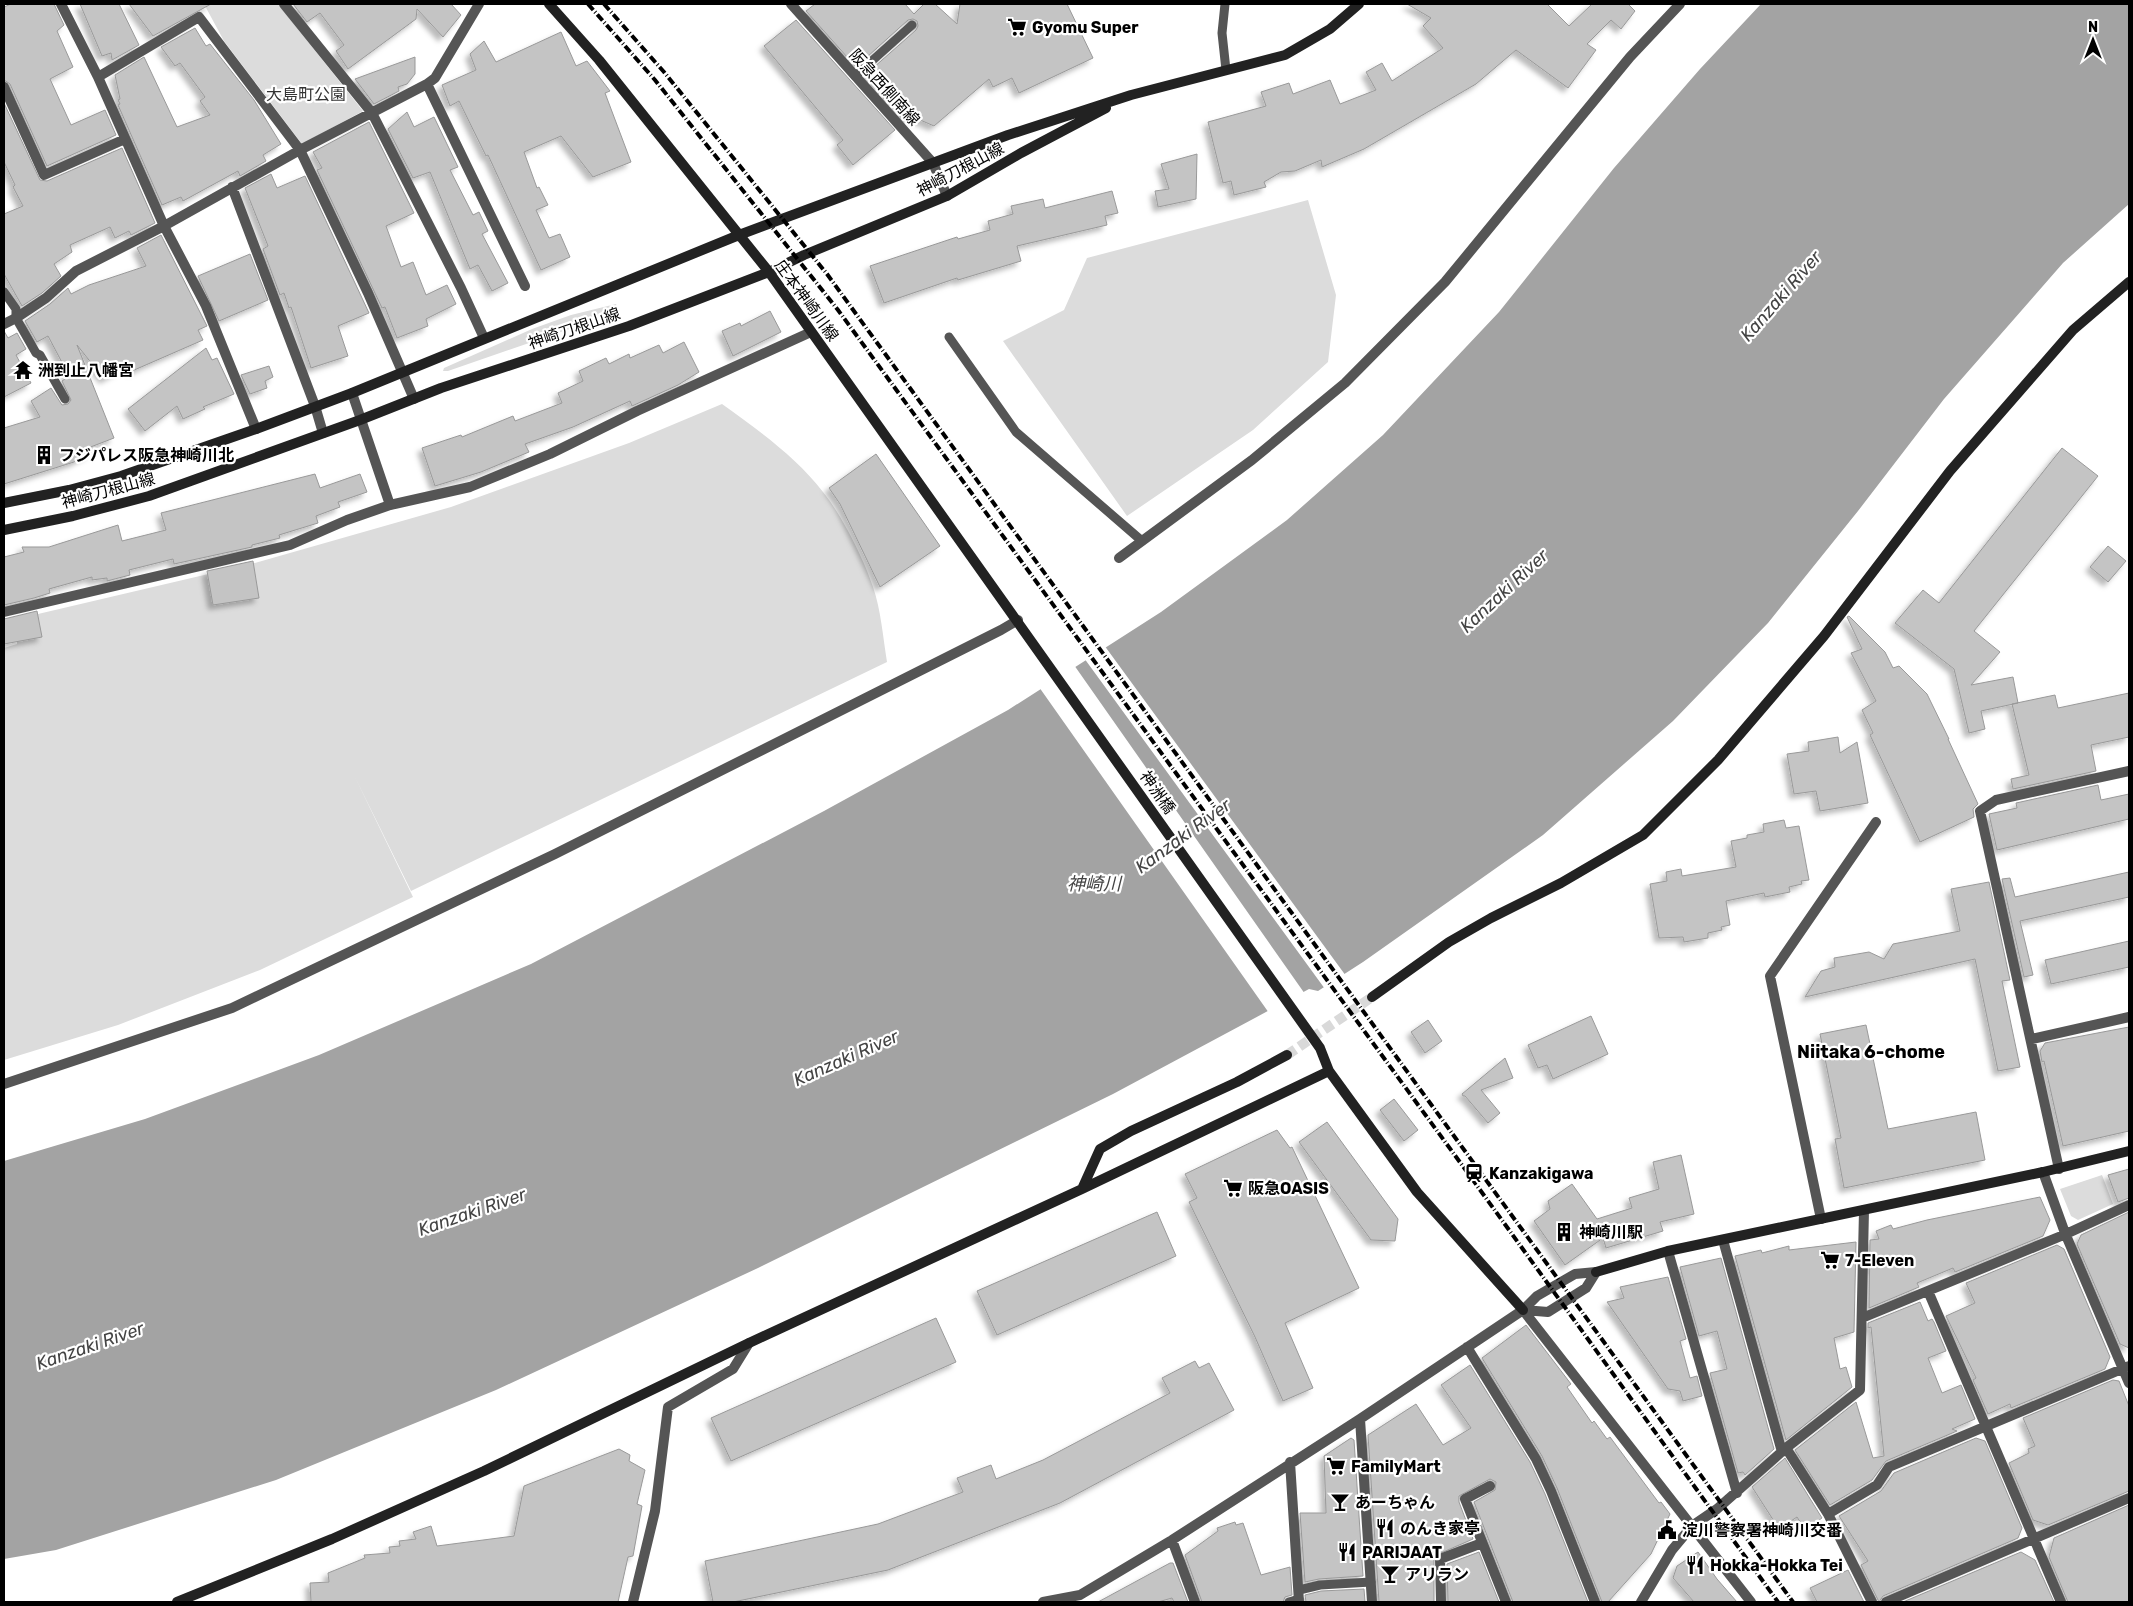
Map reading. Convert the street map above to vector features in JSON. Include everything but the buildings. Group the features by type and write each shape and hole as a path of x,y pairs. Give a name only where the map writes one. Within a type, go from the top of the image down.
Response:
{"street":[{"path":"61,4 98,77 164,226 206,306 256,429"},
{"path":"284,4 372,114 461,288 484,338"},
{"path":"4,324 46,298 76,271 164,226 300,150 427,84 435,78 479,4"},
{"name":"庄本神崎川線","path":"549,4 599,60 769,272 1020,624"},
{"name":"阪急西側南線","path":"791,4 933,163 947,196"},
{"name":"神崎刀根山線","path":"4,503 69,490 121,476 256,429 352,393 739,235 1008,135 1131,95 1285,55 1330,29 1359,4"},
{"path":"1119,558 1252,460 1344,383 1445,282 1630,57 1680,4"},
{"path":"98,77 199,17 300,150 368,293 414,399"},
{"path":"427,84 525,286"},
{"path":"4,87 44,175 125,139"},
{"name":"神崎刀根山線","path":"4,530 73,516 149,496 414,399 629,326 769,272 804,255 947,196 1021,153 1131,95"},
{"path":"232,187 315,406 323,433"},
{"path":"1372,997 1449,942 1491,918 1561,883 1643,835 1718,760 1824,636 1950,471 2067,338 2129,282"},
{"path":"4,612 290,545 347,520 390,505 470,487 550,454 637,411 811,332"},
{"path":"352,393 390,505"},
{"path":"4,1084 232,1008 564,850 992,635 1020,624"},
{"name":"神洲橋","path":"1020,624 1320,1048 1329,1071 1418,1192 1522,1310"},
{"path":"2059,1169 2032,1039 1980,811 1996,800 2129,771"},
{"path":"1821,1219 1770,976 1876,822"},
{"path":"2032,1039 2129,1017"},
{"path":"1082,1189 1100,1150 1131,1131 1237,1082 1286,1055"},
{"path":"177,1602 315,1547 475,1475 749,1343 1082,1189 1329,1071"},
{"path":"1043,1602 1080,1595 1172,1540 1290,1462 1360,1419 1522,1310 1537,1296 1575,1274 1596,1272 1668,1251 2059,1169 2129,1151"},
{"path":"2043,1172 2066,1234 2126,1368 2129,1383"},
{"path":"1862,1318 2066,1234 2129,1205"},
{"path":"1641,1602 1672,1550 1692,1526 1737,1493 1784,1450 1860,1390 1864,1210"},
{"path":"1723,1240 1784,1450 1828,1514 1872,1602"},
{"path":"1668,1251 1737,1493"},
{"path":"1522,1310 1548,1312 1586,1288 1596,1272"},
{"path":"1928,1291 2061,1602"},
{"path":"1522,1310 1751,1602"},
{"path":"633,1602 655,1511 668,1407 733,1369 749,1343"},
{"path":"1467,1347 1536,1459 1551,1491 1595,1602"},
{"path":"1828,1514 1877,1485 1889,1467 2126,1368"},
{"path":"1360,1419 1372,1602"},
{"path":"1290,1462 1297,1598"},
{"path":"1490,1486 1465,1500 1506,1602"},
{"path":"1886,1602 2129,1498"},
{"path":"1172,1540 1195,1602"},
{"path":"1441,1602 1440,1559 1482,1544"}],"lane":[{"path":"1225,4 1222,33 1226,70"},
{"path":"855,76 912,25"},
{"path":"4,292 16,309 16,318 65,399"},
{"path":"949,337 1016,432 1142,541"},
{"path":"1297,1598 1320,1585 1371,1582"}],"green space":[{"name":"大島町公園","path":"204,4 278,4 363,111 302,144 224,41"},
{"path":"1308,200 1336,295 1328,362 1253,430 1127,516 1003,341 1064,310 1087,258"},
{"path":"616,304 619,312 448,371 443,371 444,368 532,329 571,315"},
{"path":"722,404 789,456 812,479 830,501 858,550 873,587 880,615 887,662 411,891 354,775 413,897 260,970 118,1025 4,1060 4,648 17,644 16,624 38,614 251,564 451,507 629,443"},
{"path":"2102,1175 2113,1204 2078,1220 2071,1216 2060,1189"}],"water":[{"path":"1761,4 2129,4 2129,204 2063,263 1944,399 1858,511 1768,623 1673,721 1543,835 1363,962 1318,991 1309,989 1113,1094 758,1268 496,1390 276,1480 56,1550 4,1559 4,1161 145,1119 319,1055 531,964 824,811 1008,710 1161,612 1287,520 1383,435 1499,312 1614,168 1700,69"}],"pier":[{"path":"1104,645 1346,976 1325,989 1084,658"},
{"path":"1074,665 1305,994 1269,1013 1039,687"}],"tunnel":[{"path":"1287,1055 1372,997"}],"railway":[{"path":"588,4 655,80 838,310 1470,1176 1778,1602"},
{"path":"604,4 664,72 827,274 1793,1602"}],"place":[{"name":"Gyomu Super","path":"1017,27"},
{"name":"洲到止八幡宮","path":"23,370"},
{"name":"フジパレス阪急神崎川北","path":"44,455"},
{"name":"Kanzakigawa","path":"1474,1173"},
{"name":"阪急OASIS","path":"1233,1188"},
{"name":"神崎川駅","path":"1564,1232"},
{"name":"7-Eleven","path":"1830,1260"},
{"name":"FamilyMart","path":"1336,1466"},
{"name":"あーちゃん","path":"1340,1502"},
{"name":"のんき家亭","path":"1385,1528"},
{"name":"淀川警察署神崎川交番","path":"1667,1530"},
{"name":"PARIJAAT","path":"1347,1552"},
{"name":"Hokka-Hokka Tei","path":"1695,1565"},
{"name":"アリラン","path":"1390,1574"}],"district":[{"name":"Niitaka 6-chome","path":"1871,1052"}],"water label":[{"name":"Kanzaki River","path":"1781,296"},
{"name":"Kanzaki River","path":"1504,591"},
{"name":"Kanzaki River","path":"1183,836"},
{"name":"神崎川","path":"1094,884"},
{"name":"Kanzaki River","path":"846,1058"},
{"name":"Kanzaki River","path":"472,1212"},
{"name":"Kanzaki River","path":"90,1346"}]}
